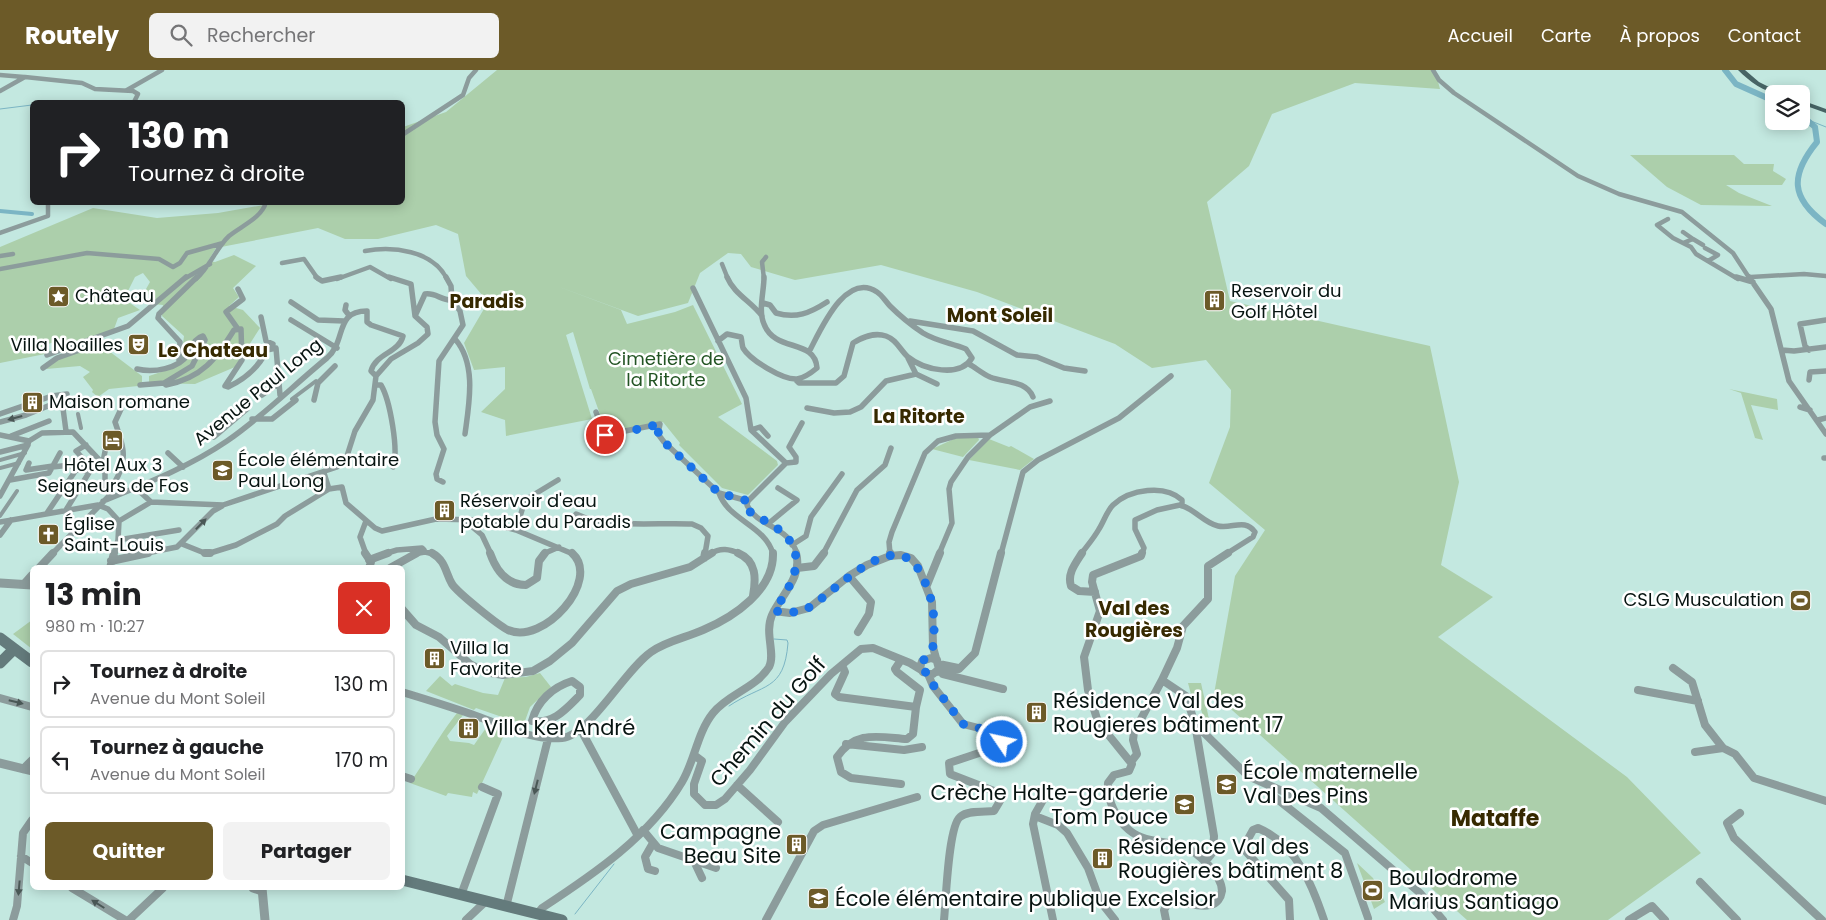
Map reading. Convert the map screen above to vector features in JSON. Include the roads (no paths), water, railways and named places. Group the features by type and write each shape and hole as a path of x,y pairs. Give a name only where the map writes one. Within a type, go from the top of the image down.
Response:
{"main road":[{"path":"1741,70 1765,87"},
{"path":"1810,105 1826,111"},
{"path":"0,638 30,661"},
{"path":"0,663 14,649"},
{"path":"405,881 562,920"}],"street":[{"path":"7,76 4,74 9,70"},
{"path":"126,90 148,80 162,70"},
{"path":"405,132 455,102 465,90 468,78 476,70"},
{"path":"1433,70 1438,80 1454,93 1578,176 1619,194 1688,216 1734,253 1771,309 1789,381 1826,434"},
{"path":"0,75 82,83 95,89 126,90 138,94 135,100"},
{"path":"0,91 25,77"},
{"path":"0,233 48,216 48,205"},
{"path":"179,361 182,345 180,339 162,325 158,318 211,263 230,235 252,219 265,205"},
{"path":"1668,219 1657,225 1708,261 1739,279 1752,280 1804,274 1826,276"},
{"path":"1683,232 1718,255 1708,261"},
{"path":"1683,243 1693,239"},
{"path":"0,269 87,253 159,259 173,267 180,263 187,253 223,244"},
{"path":"365,251 401,250 431,261 437,265 446,278 452,300 461,311 463,325 455,339 441,356 436,388 435,422 437,434 444,449 436,474 437,479 443,482"},
{"path":"0,256 13,254"},
{"path":"766,257 762,262 766,271 762,321 767,332 785,346 810,350 818,358 817,368 812,373 796,380"},
{"path":"111,564 171,549 182,544 213,511 223,505 324,473 337,467 346,459 355,431 373,400 376,376 391,359 418,343 428,334 427,326 415,316 412,308 413,289 411,284 392,280 370,267 336,279 322,281 316,277 304,259 282,263"},
{"path":"43,368 58,358 88,347 59,355 47,355 128,326 157,304 185,278 211,263"},
{"path":"722,264 731,287 754,306 762,316"},
{"path":"810,350 836,305 852,290 868,287 878,292 889,305 937,340 966,349 972,358 969,364"},
{"path":"693,288 746,398 751,430 786,462 796,462 796,458 789,447 802,423"},
{"path":"238,289 243,300 226,312 238,329 241,329 242,360 225,386 228,387 236,384 258,366 267,350 272,348"},
{"path":"415,316 419,304 427,293 449,301 452,300"},
{"path":"291,302 318,320 344,321"},
{"path":"763,303 770,305 776,313 792,317 809,314 827,302"},
{"path":"346,305 344,310 348,314 366,310 368,313 367,322 370,326 390,330 403,336 401,343 374,362 371,371 376,376"},
{"name":"Avenue Paul Long","path":"100,503 183,467 222,444 308,374 336,348 348,314"},
{"path":"260,317 266,341 273,344 272,348"},
{"path":"291,320 336,348"},
{"path":"1809,350 1805,346 1800,324 1826,320"},
{"path":"909,321 972,331 1017,355 1037,357 1064,368 1085,371"},
{"path":"140,385 166,385 179,382 202,370 218,356 232,333 238,329"},
{"path":"718,340 727,334 741,337 743,348 764,366 788,379 796,380 800,383 836,383 844,376 853,343 874,334 890,338 907,357 916,374"},
{"path":"137,369 156,370 186,358 198,337 202,336 205,340 196,362 189,369 168,379 164,384"},
{"path":"455,339 463,348 468,364 468,410 465,434"},
{"path":"272,348 276,348 280,396 294,400"},
{"path":"1782,350 1826,348"},
{"path":"907,357 937,370 969,364 994,379 1028,388 1032,392 1033,397"},
{"path":"252,419 271,422 335,366"},
{"path":"1809,380 1810,372 1826,371"},
{"path":"308,374 318,378 314,400"},
{"path":"807,408 842,413 855,411 863,407 882,384 892,378 916,374 937,384"},
{"path":"931,673 951,672 961,668 969,662 975,653 1023,472 1036,460 1070,446 1119,419 1171,376"},
{"path":"262,396 279,383"},
{"path":"376,385 382,385 390,407 391,428 397,446 397,455 393,467"},
{"path":"27,396 35,395 39,401"},
{"path":"0,414 39,401 65,398"},
{"path":"0,422 65,398"},
{"path":"65,398 66,431"},
{"path":"927,585 952,523 949,489 951,482 968,457 990,434 1030,408 1050,401"},
{"path":"1800,407 1810,410"},
{"path":"108,489 112,487 121,470 125,452 115,419 121,409"},
{"path":"222,444 212,435 247,409"},
{"path":"405,693 457,708 510,730 548,739 565,738 581,730 649,653 712,625 753,596 771,576 774,565 773,553 763,535 724,504 719,493 664,442 658,434 660,424 613,435 605,435 596,412"},
{"path":"78,414 81,428"},
{"path":"0,435 7,438 49,418 42,433 28,443 0,452"},
{"path":"1818,420 1826,418"},
{"path":"751,430 760,427 768,436"},
{"path":"42,433 66,431 76,434 104,464"},
{"path":"890,556 889,542 892,532 925,453 930,446 938,441 956,436 990,434"},
{"path":"11,436 28,443"},
{"path":"42,565 100,503 109,496 108,489 105,488 104,464 107,441 119,436"},
{"path":"0,496 20,463 28,443"},
{"path":"86,445 76,451 89,468"},
{"path":"797,568 814,566 821,559 857,490 885,465 891,448"},
{"path":"10,480 42,476 49,473 60,453"},
{"path":"0,460 24,454"},
{"path":"168,454 183,467"},
{"path":"537,914 542,908 618,854 640,833 681,783 694,755 704,726 713,712 732,694 762,676 770,665 772,657 768,626 774,611 788,591 797,568 792,544 783,533 750,512 746,506 748,501 785,466 786,462"},
{"path":"0,468 20,463"},
{"path":"29,463 26,470 70,465 76,470 104,464"},
{"path":"66,510 89,468"},
{"path":"48,514 76,470"},
{"path":"324,473 329,490"},
{"path":"792,544 806,536 811,517 842,474"},
{"path":"516,530 526,500 558,480"},
{"path":"182,544 207,554 236,545 277,524 285,516 329,490 342,487 346,503 379,530 386,531 427,520 462,519 491,522 560,547 574,554 581,567 577,582 565,608 557,618 543,626 520,632 506,629 453,585 440,557 422,552 404,557 394,565"},
{"path":"136,488 151,502"},
{"path":"769,523 797,500 778,488"},
{"path":"0,516 17,490"},
{"path":"1095,592 1075,589 1070,583 1069,577 1075,563 1097,533 1112,507 1128,497 1160,490 1178,496 1182,500 1182,506"},
{"path":"719,493 748,501"},
{"path":"119,521 151,502 223,505"},
{"path":"0,522 100,503 108,508 119,521 118,540 111,564"},
{"path":"1131,762 1118,749 1098,722 1088,690 1084,657 1100,611 1092,580 1096,573 1143,554 1144,548 1135,529 1136,519 1172,506 1182,506 1210,524 1227,527 1247,524 1253,528 1255,534 1208,566 1208,599 1203,608 1183,626 1177,648 1134,732 1133,740 1137,754 1131,762 1129,771 1114,775 1108,785 1110,802 1122,824 1137,836 1186,847 1205,862 1220,882 1222,892 1218,900 1204,906 1176,900 1169,902 1164,910 1166,920"},
{"path":"576,514 580,518 604,522 692,524 701,528 708,536 704,558"},
{"path":"462,519 477,528 482,534 495,565 502,574 511,582 521,586 527,586 535,581 540,557 548,551 560,547"},
{"path":"0,535 11,520"},
{"path":"366,521 360,529 360,540 369,564 406,548 422,548 424,550 422,552"},
{"path":"118,540 179,530"},
{"path":"405,612 416,625 439,637 470,664 485,672 503,675 533,671 550,661 572,643 617,591 631,584 690,567 722,548 728,548 742,555 751,563 755,572 753,596"},
{"path":"774,611 790,613 809,608 849,576 867,565 890,556 901,555 911,558 919,570 927,585 932,602 933,647 938,662 931,673 934,686 963,724 998,733 1002,742 1000,746 953,760 949,763 950,774 994,791 1000,796 1000,801 994,811 961,815 956,821 950,847 944,920"},
{"path":"919,570 927,572 933,570"},
{"path":"849,576 867,594 872,603 872,613 858,632"},
{"path":"0,583 28,585"},
{"name":"Chemin du Golf","path":"694,755 702,761 693,790 700,802 705,805 716,805 725,799 737,785 786,722 842,665 859,651 869,647 931,673"},
{"path":"933,647 923,660 920,668 931,673 1003,689"},
{"name":"Chemin du Golf","path":"910,663 931,658 950,668 961,668"},
{"path":"901,660 895,669 897,674 916,685 920,690 913,734 907,739 857,736 846,744 837,757 841,772 851,778 902,784"},
{"path":"842,665 845,672 835,694 839,697 916,707"},
{"path":"1673,668 1692,682 1705,725 1722,748 1735,754 1754,778 1826,801"},
{"path":"1162,680 1186,696 1195,724 1198,752 1214,836 1213,852 1205,862"},
{"path":"572,681 580,687 580,695 554,719 540,724 532,721 538,706 563,683 572,681"},
{"path":"1638,690 1698,700"},
{"path":"0,698 30,706"},
{"path":"1195,724 1246,774 1273,787 1298,795 1321,808 1420,893 1443,920"},
{"path":"581,730 640,833 658,848 716,868"},
{"path":"506,907 548,739"},
{"path":"846,744 904,750 922,747"},
{"path":"1695,752 1722,748"},
{"path":"0,763 28,770"},
{"path":"405,777 411,779"},
{"path":"737,785 778,822"},
{"path":"1273,787 1272,795 1345,853 1368,918"},
{"path":"461,895 498,794 482,788"},
{"path":"766,920 814,832 823,825 917,798"},
{"path":"1043,800 1033,824 1053,920"},
{"path":"1740,813 1727,824 1734,838 1822,920"},
{"path":"1035,816 1058,825 1068,833 1088,868 1100,901 1115,920"},
{"path":"13,920 17,906 24,829 30,822"},
{"path":"1290,920 1289,900 1243,848 1253,830 1258,828 1267,831 1301,862 1307,872 1324,920"},
{"path":"653,843 645,857 648,869 655,871"},
{"path":"21,856 30,862"},
{"path":"694,861 702,878"},
{"path":"1700,882 1736,920"},
{"path":"75,890 125,920"},
{"path":"129,920 161,890"},
{"path":"259,890 265,920"},
{"path":"466,920 486,901"},
{"path":"1629,920 1652,906 1665,920"}],"waterway":[{"path":"1725,70 1736,84 1765,97"},
{"path":"0,109 30,105"},
{"path":"1811,121 1826,127"},
{"path":"1810,123 1815,127 1817,142 1802,165 1798,176 1798,186 1800,195 1806,205 1826,224"},
{"path":"0,211 32,214"},
{"path":"729,706 762,689 777,678 786,659 788,643 787,640 774,639"},
{"path":"575,914 614,864"}],"place":[{"name":"Château","path":"59,296"},
{"name":"Reservoir du Golf Hôtel","path":"1215,301"},
{"name":"Villa Noailles","path":"139,345"},
{"name":"Maison romane","path":"33,402"},
{"name":"Hôtel Aux 3 Seigneurs de Fos","path":"113,440"},
{"name":"École élémentaire Paul Long","path":"222,470"},
{"name":"Réservoir d'eau potable du Paradis","path":"444,511"},
{"name":"Église Saint-Louis","path":"48,534"},
{"name":"CSLG Musculation","path":"1800,600"},
{"name":"Villa la Favorite","path":"434,658"},
{"name":"Résidence Val des Rougieres bâtiment 17","path":"1037,713"},
{"name":"Villa Ker André","path":"468,728"},
{"name":"École maternelle Val Des Pins","path":"1227,784"},
{"name":"Crèche Halte-garderie Tom Pouce","path":"1184,805"},
{"name":"Campagne Beau Site","path":"797,844"},
{"name":"Résidence Val des Rougières bâtiment 8","path":"1102,859"},
{"name":"Boulodrome Marius Santiago","path":"1373,890"},
{"name":"École élémentaire publique Excelsior","path":"819,899"}],"district":[{"name":"Paradis","path":"487,301"},
{"name":"Mont Soleil","path":"1000,315"},
{"name":"Le Chateau","path":"213,350"},
{"name":"La Ritorte","path":"919,416"},
{"name":"Val des Rougières","path":"1134,619"},
{"name":"Mataffe","path":"1495,818"}],"park label":[{"name":"Cimetière de la Ritorte","path":"666,369"}]}
